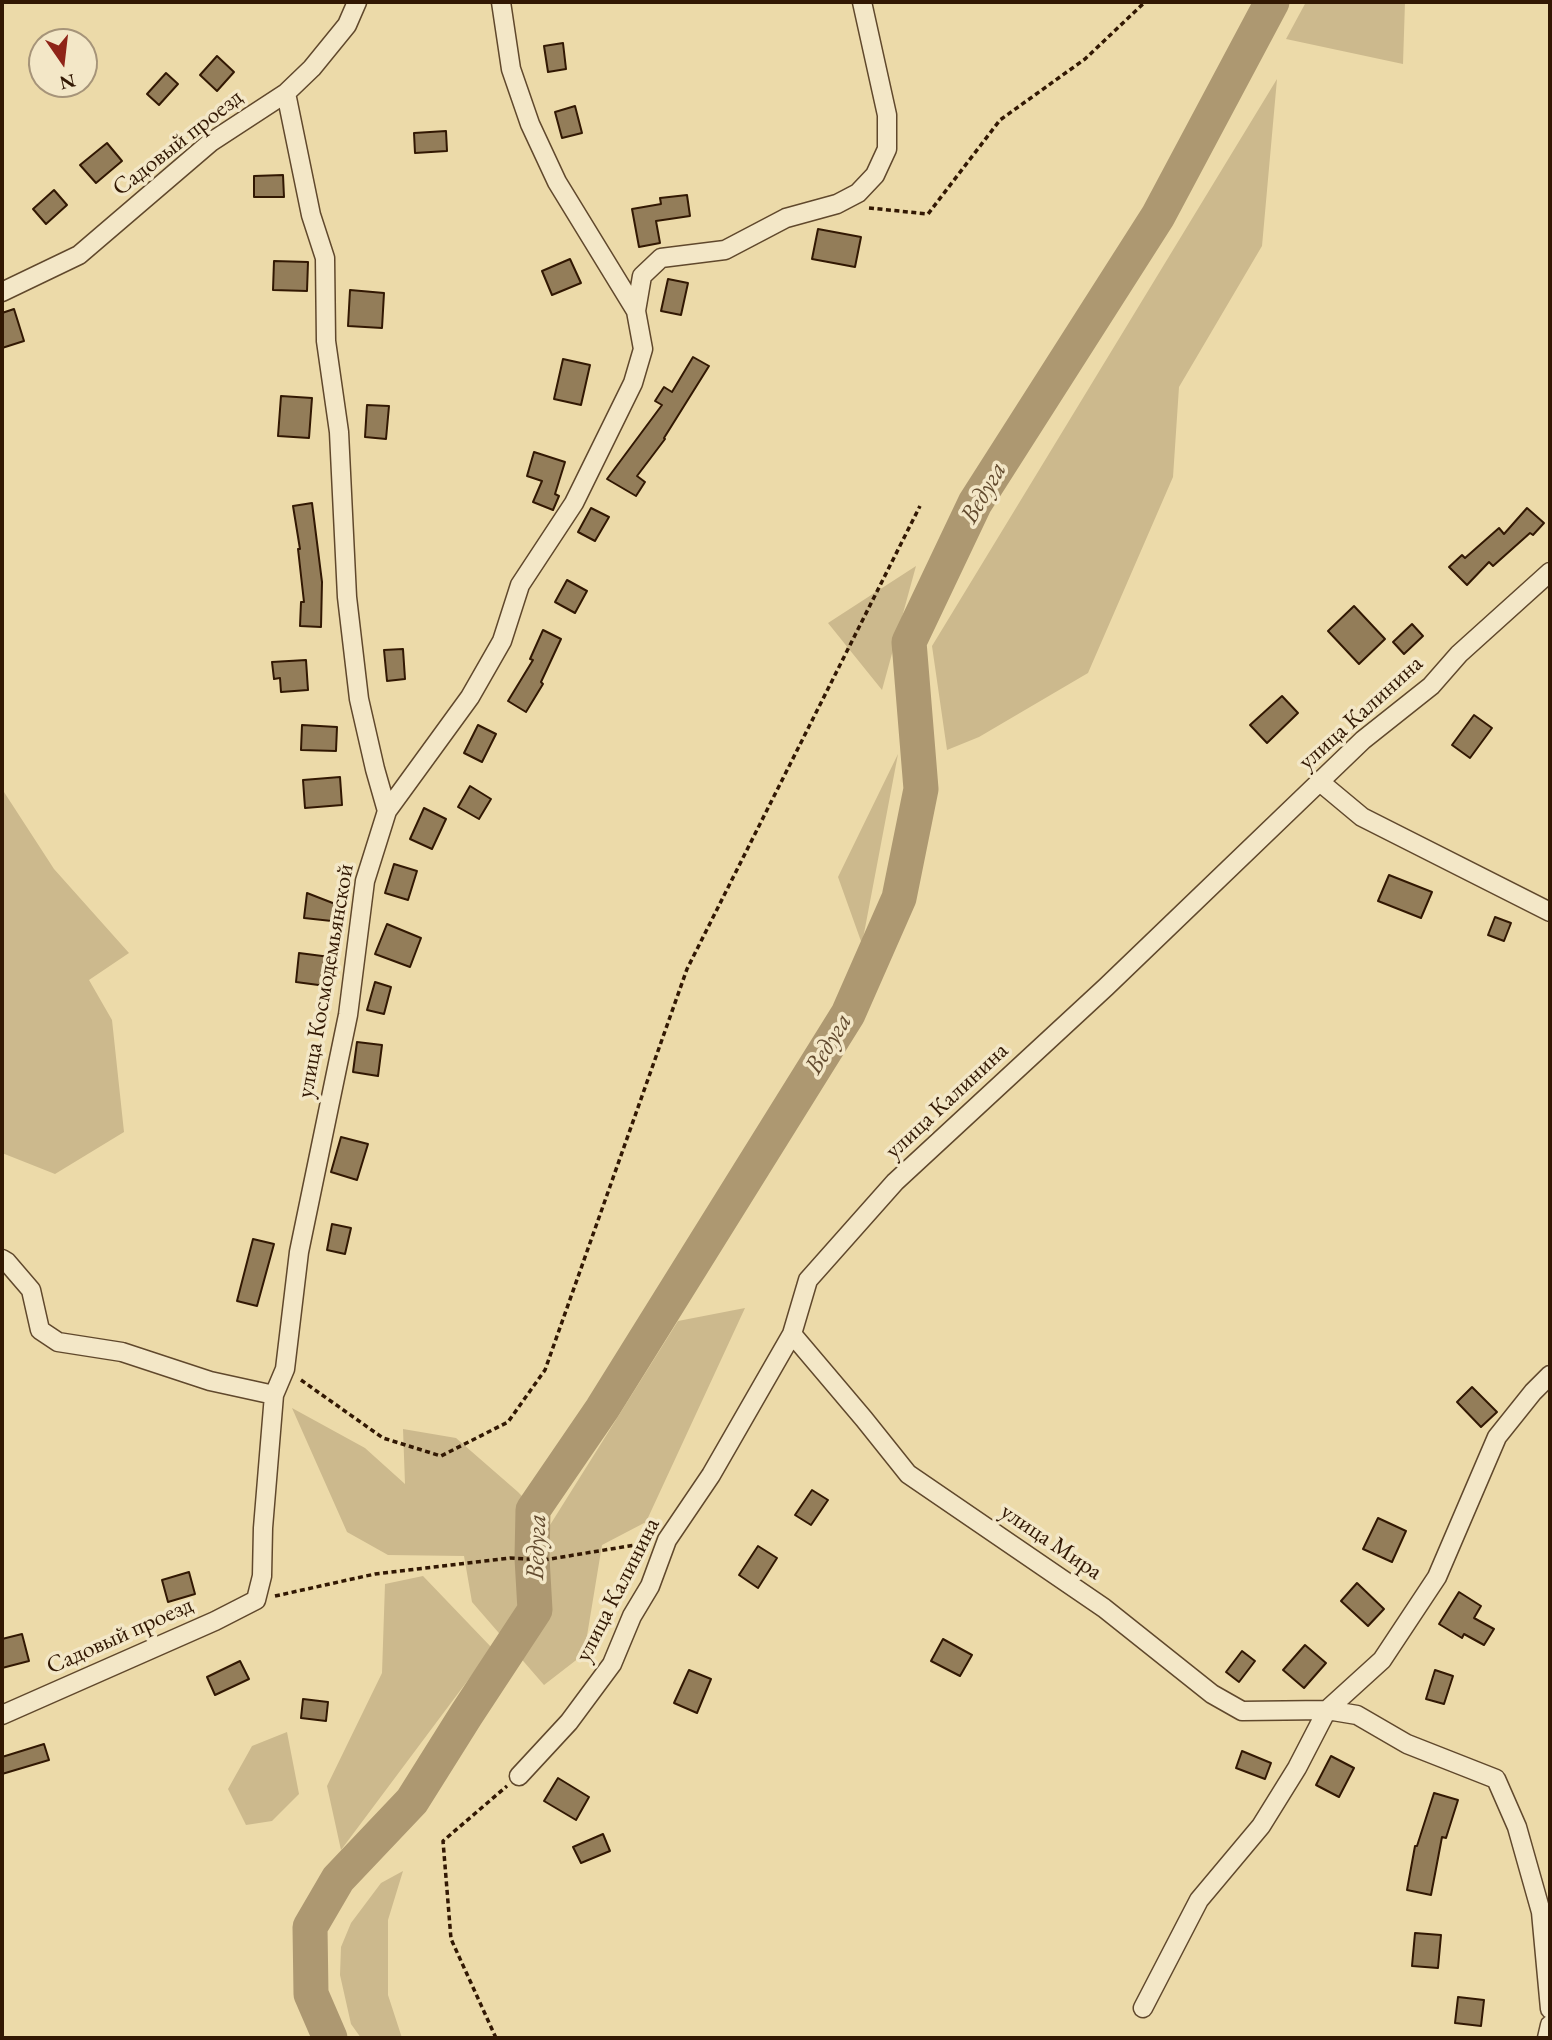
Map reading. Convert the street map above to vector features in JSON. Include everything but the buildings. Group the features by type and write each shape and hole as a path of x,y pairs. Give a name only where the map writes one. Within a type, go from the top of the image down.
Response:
{"street":[{"name":"Садовый проезд","path":"2,292 79,255 211,142 286,93 312,68 347,24 357,2"},
{"path":"501,2 511,69 530,124 557,182 636,311"},
{"path":"636,311 642,276 661,258 725,250 786,218 836,204 858,193 875,175 887,149 887,116 862,2"},
{"path":"286,93 311,215 325,258 326,341 339,432 347,597 359,699 387,811"},
{"name":"улица Космодемьянской","path":"256,1600 262,1576 263,1528 274,1395 285,1368 299,1251 348,1015 365,881 387,811 470,697 502,641 520,585 574,503 633,383 643,349 636,311"},
{"name":"улица Калинина","path":"519,1776 569,1723 612,1664 632,1616 650,1586 667,1540 711,1475 792,1334 808,1280 895,1182 1107,987 1363,740 1432,686 1459,653 1550,572"},
{"path":"1320,782 1362,817 1550,912"},
{"path":"2,1259 31,1290 40,1330 58,1342 122,1352 210,1381 274,1395"},
{"name":"улица Мира","path":"792,1334 908,1474 1104,1608 1212,1694 1242,1711 1327,1710 1357,1716 1407,1744 1496,1779 1517,1827 1541,1912 1550,2009"},
{"path":"1143,2008 1199,1900 1261,1826 1297,1768 1327,1710 1381,1660 1437,1577 1497,1437 1550,1375"},
{"name":"Садовый проезд","path":"2,1714 215,1621 256,1600"},
{"path":"1547,2038 1550,2025"}],"path":[{"path":"836,204 928,214 1000,120 1085,59 1145,2"},
{"path":"285,1368 383,1438 441,1456 508,1422 545,1370 687,969 920,506"},
{"path":"256,1600 375,1574 510,1558 544,1560 667,1540"},
{"path":"496,2038 451,1939 443,1841 519,1776"}],"shaded area":[{"path":"1306,2 1405,2 1403,64 1286,39"},
{"path":"1277,79 1262,246 1179,387 1173,477 1088,673 979,737 947,750 932,646"},
{"path":"916,566 882,690 828,623"},
{"path":"898,754 862,944 838,877"},
{"path":"4,792 54,869 129,953 89,980 112,1020 124,1132 55,1174 2,1153"},
{"path":"745,1308 646,1522 602,1545 584,1654 544,1685 472,1602 464,1556 388,1555 347,1532 292,1408 365,1448 405,1484 403,1429 456,1438 518,1492 550,1525 678,1321"},
{"path":"423,1576 492,1648 341,1850 327,1786 382,1673 385,1584"},
{"path":"287,1732 299,1794 272,1821 246,1825 228,1789 252,1746"},
{"path":"403,1871 388,1920 388,1995 402,2038 361,2038 351,2024 340,1975 341,1947 351,1923 381,1883"}],"waterway":[{"name":"Ведуга","path":"330,2038 311,1994 310,1927 338,1879 412,1801 535,1610 533,1510 602,1409 848,1014 899,898 921,789 909,642 975,503 1158,216 1272,2"}]}
